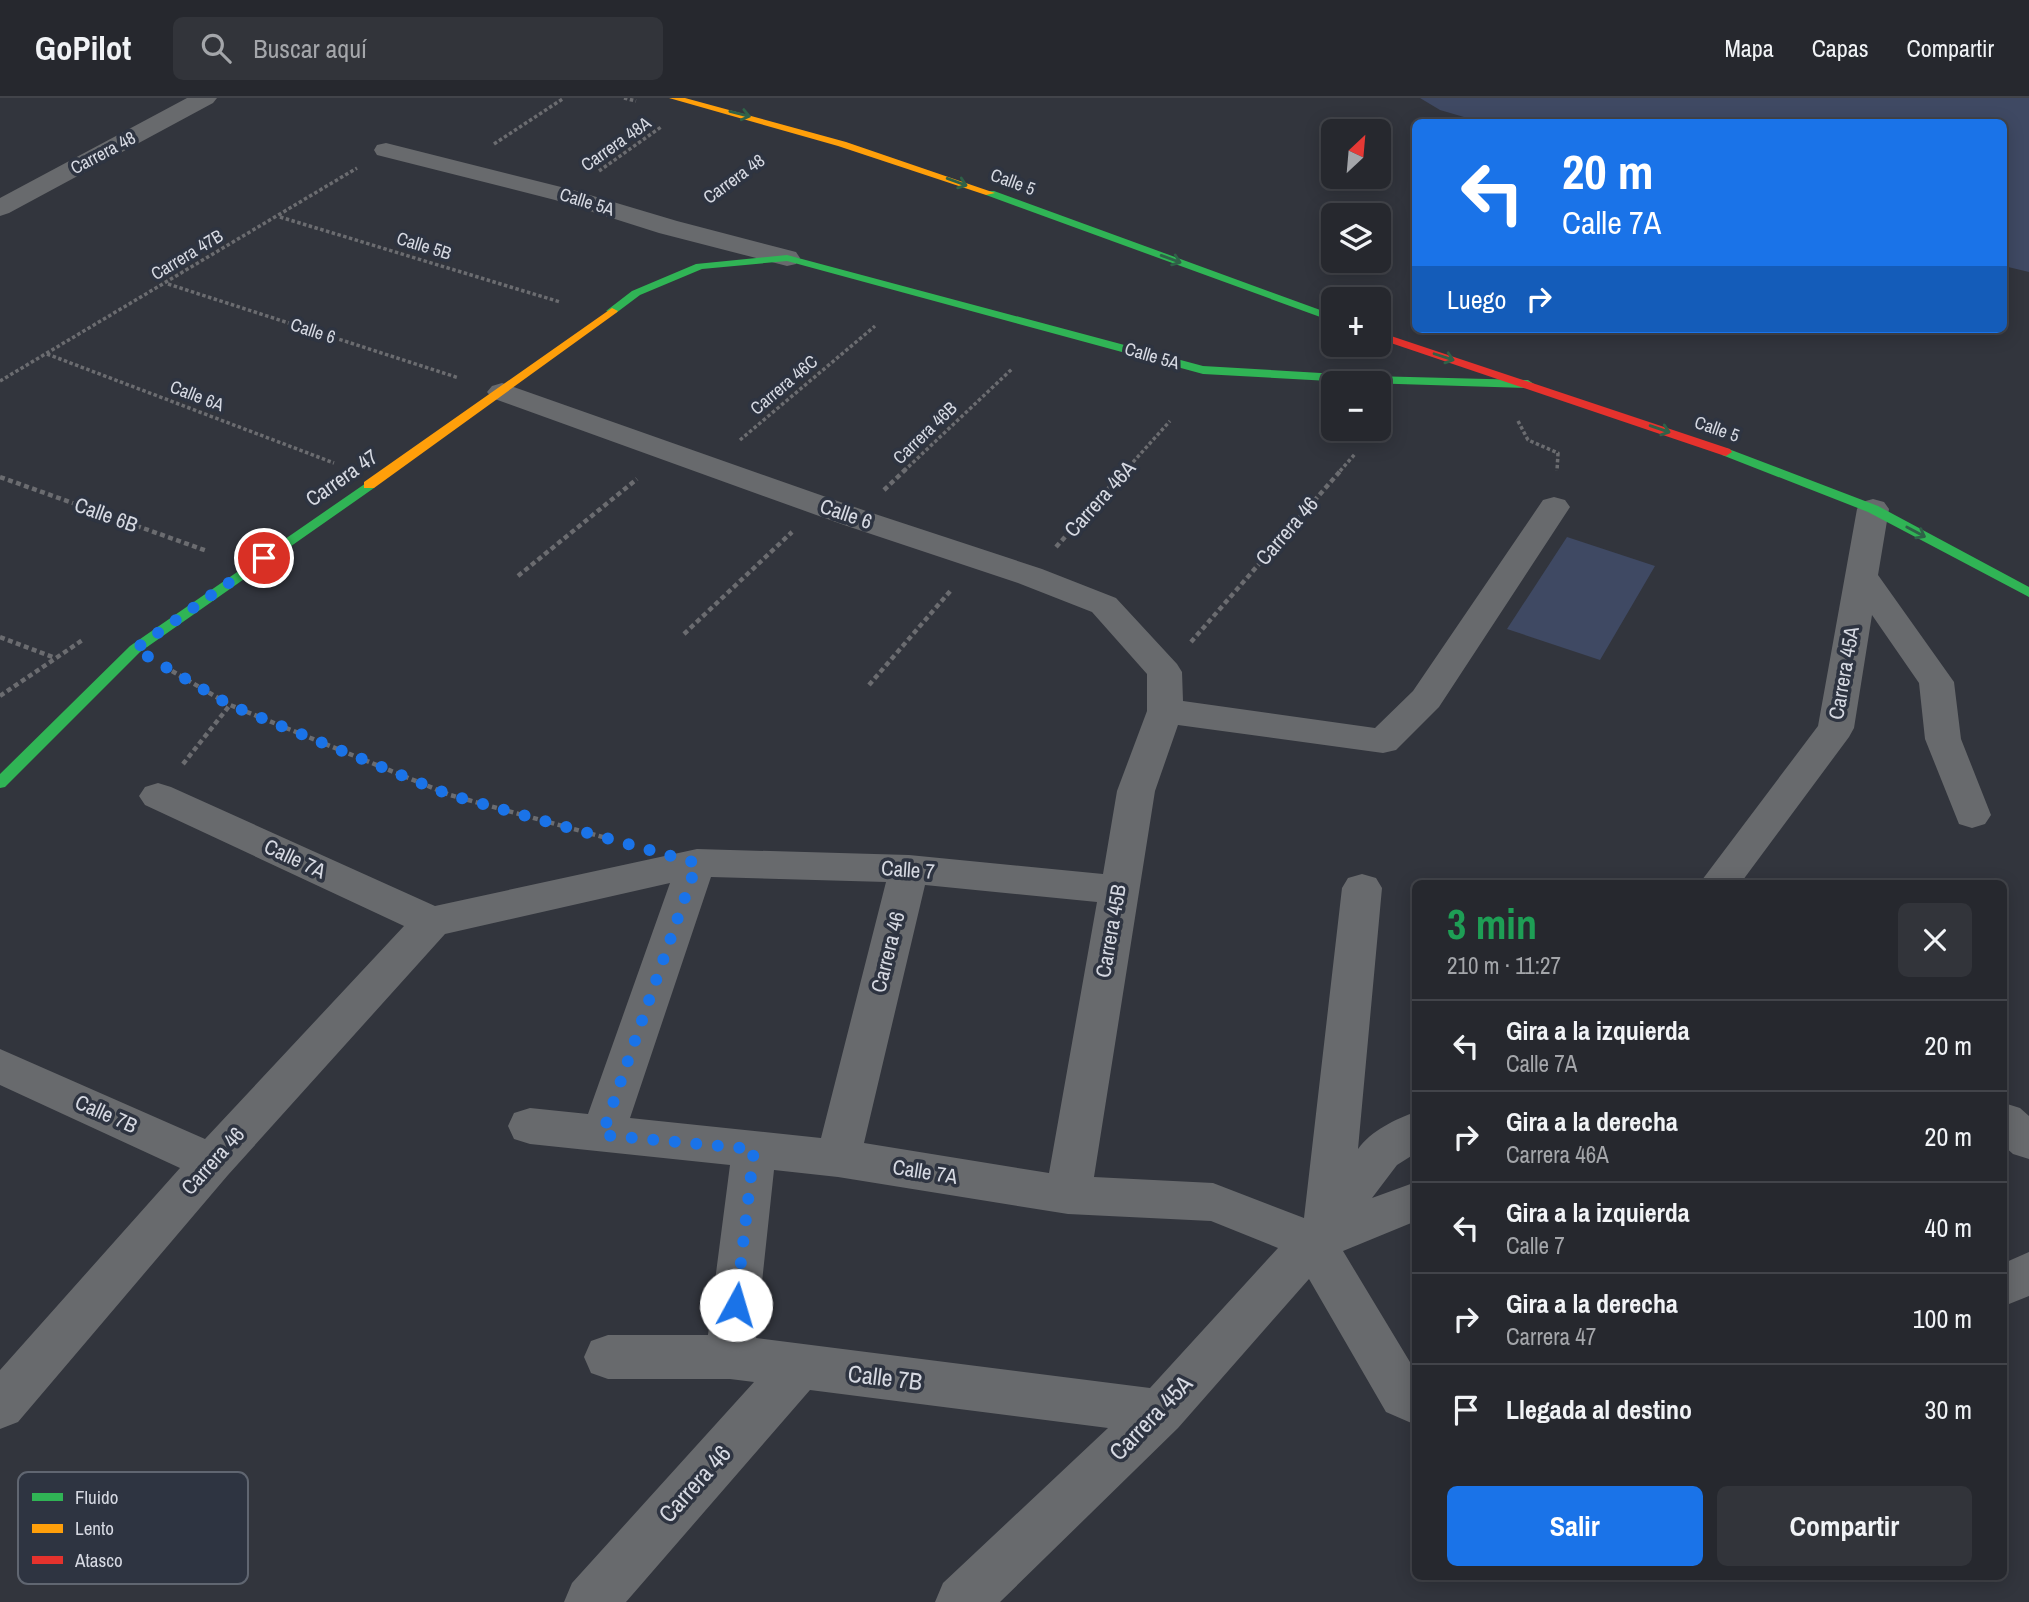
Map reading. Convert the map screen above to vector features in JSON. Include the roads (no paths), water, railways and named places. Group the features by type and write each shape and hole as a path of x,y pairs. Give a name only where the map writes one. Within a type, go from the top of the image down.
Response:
{"street":[{"name":"Carrera 48","path":"0,208 205,98"},
{"name":"Calle 5","path":"674,98 801,130 939,176 1321,314"},
{"name":"Calle 5A","path":"386,150 564,195 668,228 1203,370 1498,385 1528,384"},
{"name":"Calle 5A","path":"700,266 787,258"},
{"name":"Carrera 47","path":"0,783 135,649 502,392 636,293 700,266"},
{"name":"Calle 5","path":"1391,339 1756,462 1873,509 2029,593"},
{"name":"Calle 6","path":"502,392 1030,576 1104,605 1165,672"},
{"path":"1165,711 1383,741 1426,699 1554,507"},
{"name":"Carrera 45A","path":"1721,880 1836,728 1873,509"},
{"path":"1861,574 1936,682 1943,738 1972,814"},
{"name":"Carrera 45B","path":"1068,1195 1136,791 1165,711 1165,672"},
{"name":"Calle 7A","path":"158,796 432,922"},
{"path":"602,1135 697,863"},
{"name":"Calle 7","path":"432,922 697,863 909,869 1118,890"},
{"name":"Carrera 46","path":"838,1158 909,869"},
{"path":"1362,888 1321,1232 1403,1396 1412,1400"},
{"name":"Carrera 46","path":"0,1406 212,1162 432,922"},
{"name":"Calle 7B","path":"0,1066 212,1162"},
{"path":"2007,1123 2029,1141"},
{"name":"Calle 7A","path":"530,1126 838,1158 1068,1195 1213,1202 1321,1232"},
{"name":"Carrera 45A","path":"962,1602 1160,1412 1321,1232 1381,1152 1412,1133"},
{"path":"730,1357 754,1149"},
{"path":"1321,1232 1412,1202"},
{"path":"2007,1284 2029,1273"},
{"name":"Calle 7B","path":"608,1357 730,1357 1160,1412"},
{"name":"Carrera 46","path":"591,1602 799,1367"}]}
